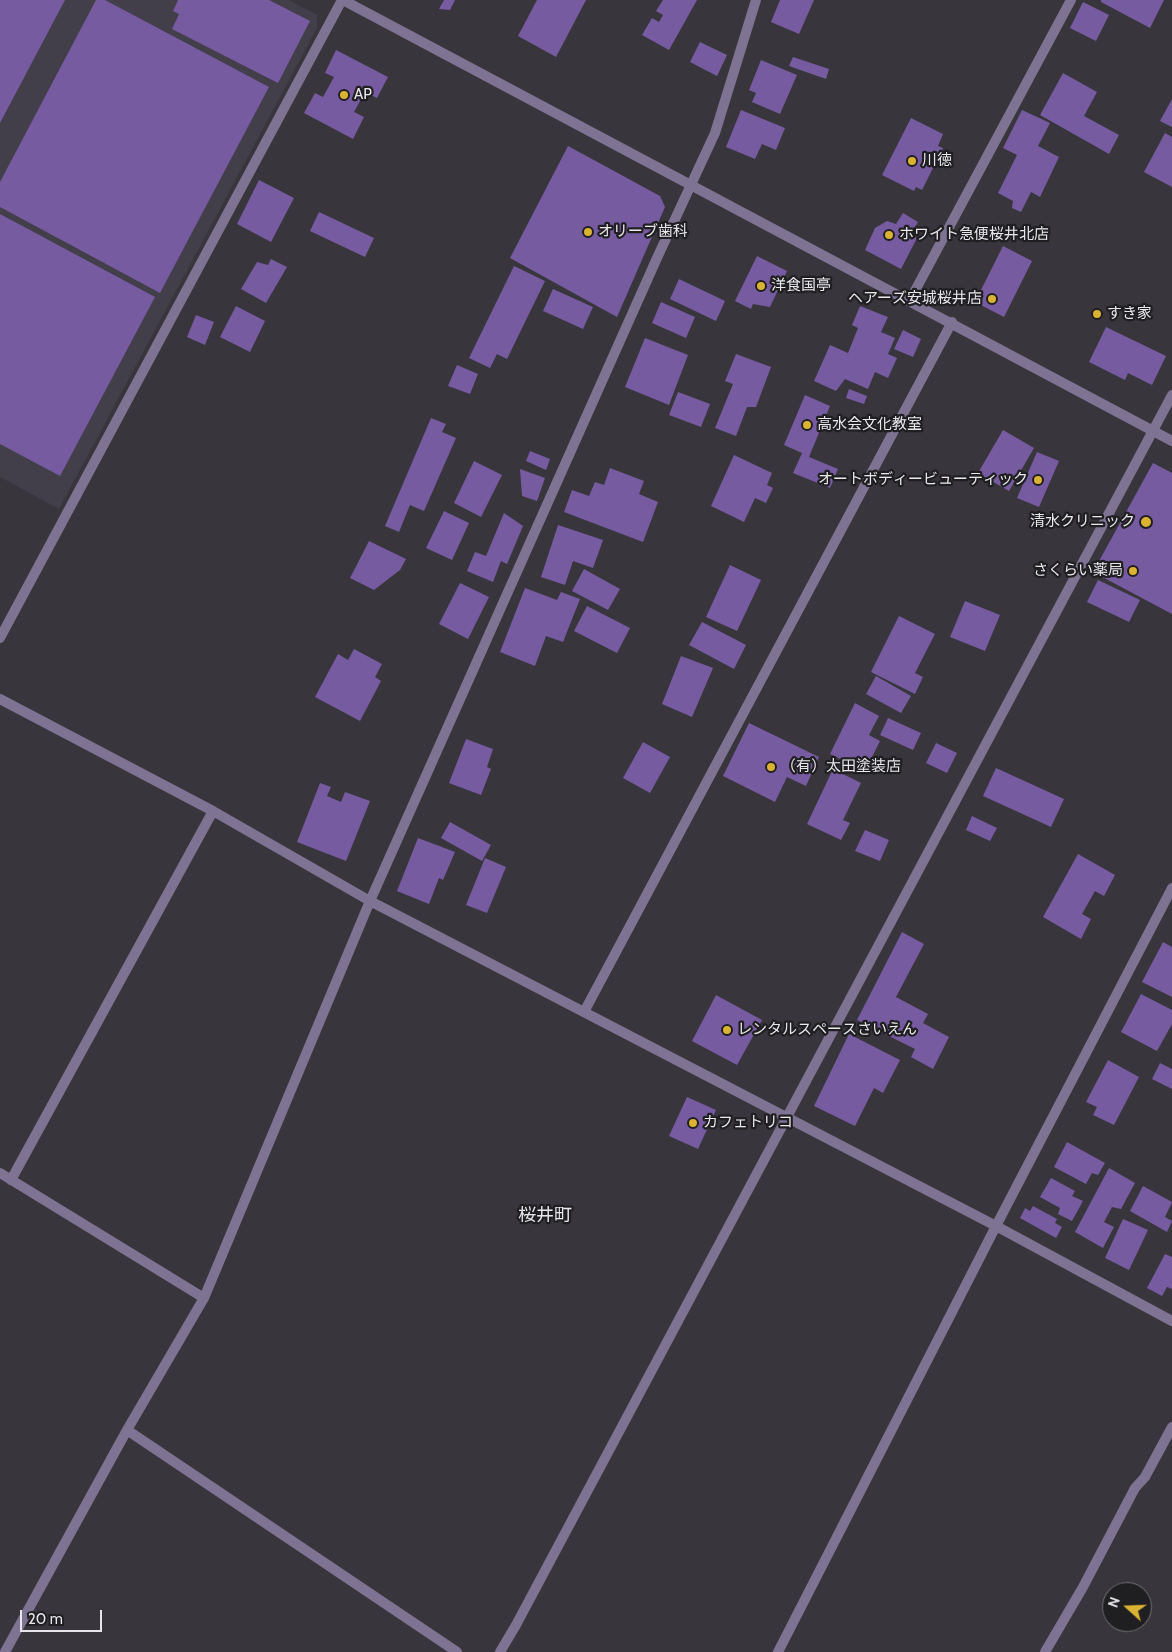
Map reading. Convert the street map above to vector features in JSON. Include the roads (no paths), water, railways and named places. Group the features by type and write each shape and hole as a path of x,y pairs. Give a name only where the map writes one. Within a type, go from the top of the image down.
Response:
{"street":[{"path":"0,638 342,0 952,322 1172,441"},
{"path":"5,1652 127,1430 204,1298 370,901 715,133 756,0"},
{"path":"910,300 1071,0"},
{"path":"584,1012 952,322"},
{"path":"500,1652 1172,395"},
{"path":"0,699 213,812 370,901 996,1226 1172,1321"},
{"path":"11,1180 213,812"},
{"path":"778,1652 996,1226 1172,888"},
{"path":"0,1173 204,1298"},
{"path":"1045,1652 1083,1587 1135,1488 1145,1477 1172,1427"},
{"path":"127,1430 457,1652"}],"place":[{"name":"AP","path":"344,95"},
{"name":"川徳","path":"912,161"},
{"name":"オリーブ歯科","path":"588,232"},
{"name":"ホワイト急便桜井北店","path":"889,235"},
{"name":"洋食国亭","path":"761,286"},
{"name":"ヘアーズ安城桜井店","path":"992,299"},
{"name":"すき家","path":"1097,314"},
{"name":"高水会文化教室","path":"807,425"},
{"name":"オートボディービューティック","path":"1038,480"},
{"name":"清水クリニック","path":"1146,522"},
{"name":"さくらい薬局","path":"1133,571"},
{"name":"（有）太田塗装店","path":"771,767"},
{"name":"レンタルスペースさいえん","path":"727,1030"},
{"name":"カフェトリコ","path":"693,1123"}],"district":[{"name":"桜井町","path":"545,1216"}]}
